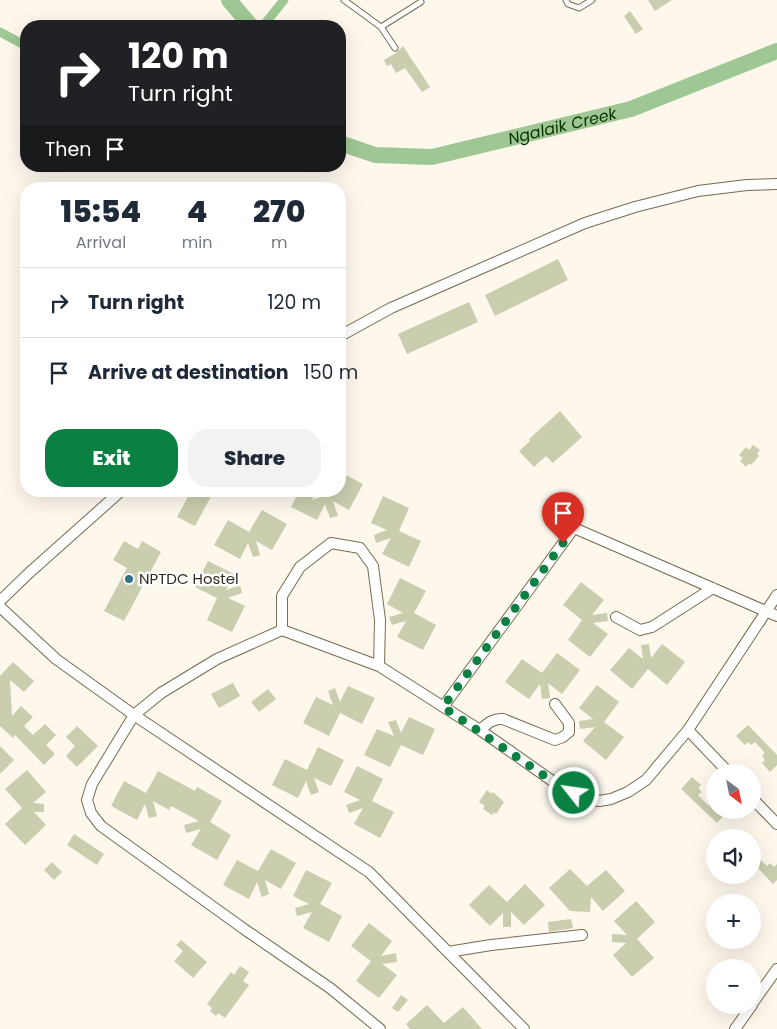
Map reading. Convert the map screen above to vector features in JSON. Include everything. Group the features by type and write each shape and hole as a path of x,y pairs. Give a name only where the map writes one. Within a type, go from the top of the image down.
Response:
{"street":[{"path":"346,333 391,308 586,223 698,191 747,184 777,184"},
{"path":"0,601 114,497"},
{"path":"559,512 574,528 772,614"},
{"path":"443,707 574,528"},
{"path":"282,630 282,596 300,567 331,543 360,548 373,566 380,620 379,666"},
{"path":"616,617 640,630 644,630 652,627 713,588"},
{"path":"380,1029 330,988 244,929 101,826 91,813 88,800 92,784 134,715 161,693 217,659 282,630 379,666 480,730 561,787 588,800 611,799 628,792 646,780 688,730 772,614 777,595"},
{"path":"0,607 56,659 134,715 369,872 524,1029"},
{"path":"480,730 497,718 555,740 569,732 569,724 555,704"},
{"path":"688,730 720,764"},
{"path":"761,807 777,824"},
{"path":"448,952 491,945 582,935"},
{"path":"761,992 777,969"},
{"path":"735,1029 746,1014"}],"lane":[{"path":"344,0 381,28 395,48"},
{"path":"566,0 568,4 579,8 592,0"},
{"path":"381,28 421,2"}],"building":[{"path":"648,0 672,0 655,11"},
{"path":"630,11 643,29 636,34 624,16"},
{"path":"403,46 430,87 422,92 405,68 396,73 391,64 387,66 384,60"},
{"path":"558,259 568,280 495,316 485,295"},
{"path":"469,302 478,322 407,354 398,334"},
{"path":"560,411 582,437 553,463 546,456 534,467 519,451 530,441 529,439"},
{"path":"753,445 760,450 757,454 759,456 751,465 749,463 746,467 740,461 743,458 739,455 746,447 749,450"},
{"path":"346,475 363,484 349,510 333,501 338,516 330,518 325,504 317,520 291,507 296,497 314,497 312,500 321,497 346,497"},
{"path":"383,496 409,508 399,531 421,541 409,567 382,554 391,538 376,543 374,535 387,530 371,523"},
{"path":"188,497 211,497 195,526 177,517"},
{"path":"262,510 287,524 272,550 256,541 260,555 253,557 248,543 240,559 214,545 228,520 249,532"},
{"path":"124,541 138,549 142,541 161,552 124,621 104,611 127,568 113,560"},
{"path":"208,561 234,574 226,590 240,585 242,593 228,598 245,606 232,632 207,620 217,598 195,587"},
{"path":"400,578 426,591 414,613 436,625 423,650 397,637 406,621 392,625 389,617 403,613 387,604"},
{"path":"581,582 604,600 592,615 607,613 608,621 593,623 608,634 590,657 568,640 582,620 563,605"},
{"path":"649,644 651,658 662,644 685,662 667,685 648,669 632,689 610,670 629,648 643,659 641,645"},
{"path":"557,653 580,670 562,694 548,683 550,698 542,699 540,684 529,699 505,682 522,659 542,673"},
{"path":"13,662 34,681 24,692 10,680 12,716 21,706 33,717 24,726 33,735 45,724 56,735 46,745 55,754 44,765 15,735 13,738 0,726 0,676"},
{"path":"233,683 240,696 219,708 211,694"},
{"path":"597,685 619,702 604,722 624,737 606,760 583,741 595,727 580,729 579,721 593,719 579,708"},
{"path":"348,686 375,698 362,724 340,713 329,736 303,723 316,697 333,705 328,691 335,688 340,702"},
{"path":"268,689 276,699 259,712 251,702"},
{"path":"409,717 435,729 423,755 401,745 390,767 364,755 377,729 394,736 388,722 396,720 401,733"},
{"path":"748,725 777,755 777,765 770,772 762,763 765,760 762,756 765,753 755,742 751,745 748,742 745,745 736,736"},
{"path":"77,726 98,746 77,767 66,756 75,746 66,737"},
{"path":"0,746 14,760 0,774"},
{"path":"318,747 344,760 331,786 314,778 319,792 311,795 306,781 298,798 272,785 285,759 307,770"},
{"path":"357,766 383,779 372,801 394,812 380,838 354,824 363,808 349,813 346,805 360,800 344,792"},
{"path":"27,770 46,792 33,803 44,804 44,812 34,812 46,825 25,845 5,824 22,808 5,789"},
{"path":"158,771 195,791 197,787 222,801 210,822 231,835 217,860 191,845 201,829 186,833 184,825 199,821 171,806 169,810 153,801 157,816 149,818 145,804 137,820 111,806 124,781 146,793"},
{"path":"692,777 701,785 698,788 702,792 698,795 706,803 706,813 681,789"},
{"path":"487,790 492,794 493,792 504,802 496,814 494,812 492,815 483,809 485,806 479,802"},
{"path":"713,819 721,819 717,823"},
{"path":"74,834 104,854 97,865 67,845"},
{"path":"271,849 296,863 281,889 265,880 269,894 262,897 257,882 249,899 223,885 237,860 258,871"},
{"path":"761,860 767,866 770,863 774,867 777,864 777,880 773,884 761,871"},
{"path":"52,862 62,872 54,880 44,870"},
{"path":"570,869 587,886 606,870 625,891 603,911 591,897 590,912 570,911 549,888"},
{"path":"306,870 332,883 320,904 342,916 329,942 303,928 312,912 297,916 295,908 309,904 293,896"},
{"path":"525,884 545,905 524,925 511,912 511,927 503,927 503,913 490,926 469,905 489,885 507,902"},
{"path":"636,901 655,922 637,939 654,958 632,977 613,955 626,943 612,942 612,934 627,935 614,921"},
{"path":"571,919 573,928 549,932 548,922"},
{"path":"369,923 392,941 381,956 396,953 397,962 382,964 397,975 379,998 356,981 371,961 351,946"},
{"path":"181,940 207,962 193,978 174,961 183,951 176,945"},
{"path":"240,966 249,972 243,981 249,985 225,1018 218,1013 216,1016 210,1011 212,1008 207,1004 231,972 234,975"},
{"path":"401,995 408,1000 398,1012 392,1008"},
{"path":"427,1005 444,1023 463,1007 482,1029 410,1029 406,1024"}],"waterway":[{"name":"Ngalaik Creek","path":"229,0 246,20"},
{"path":"268,20 284,0"},
{"path":"0,32 20,43"},
{"name":"Ngalaik Creek","path":"346,145 375,155 432,157 631,109 777,51"}],"place":[{"name":"NPTDC Hostel","path":"129,579"}],"route":[{"path":"563,543 443,707 480,730 561,787 574,793"}]}
